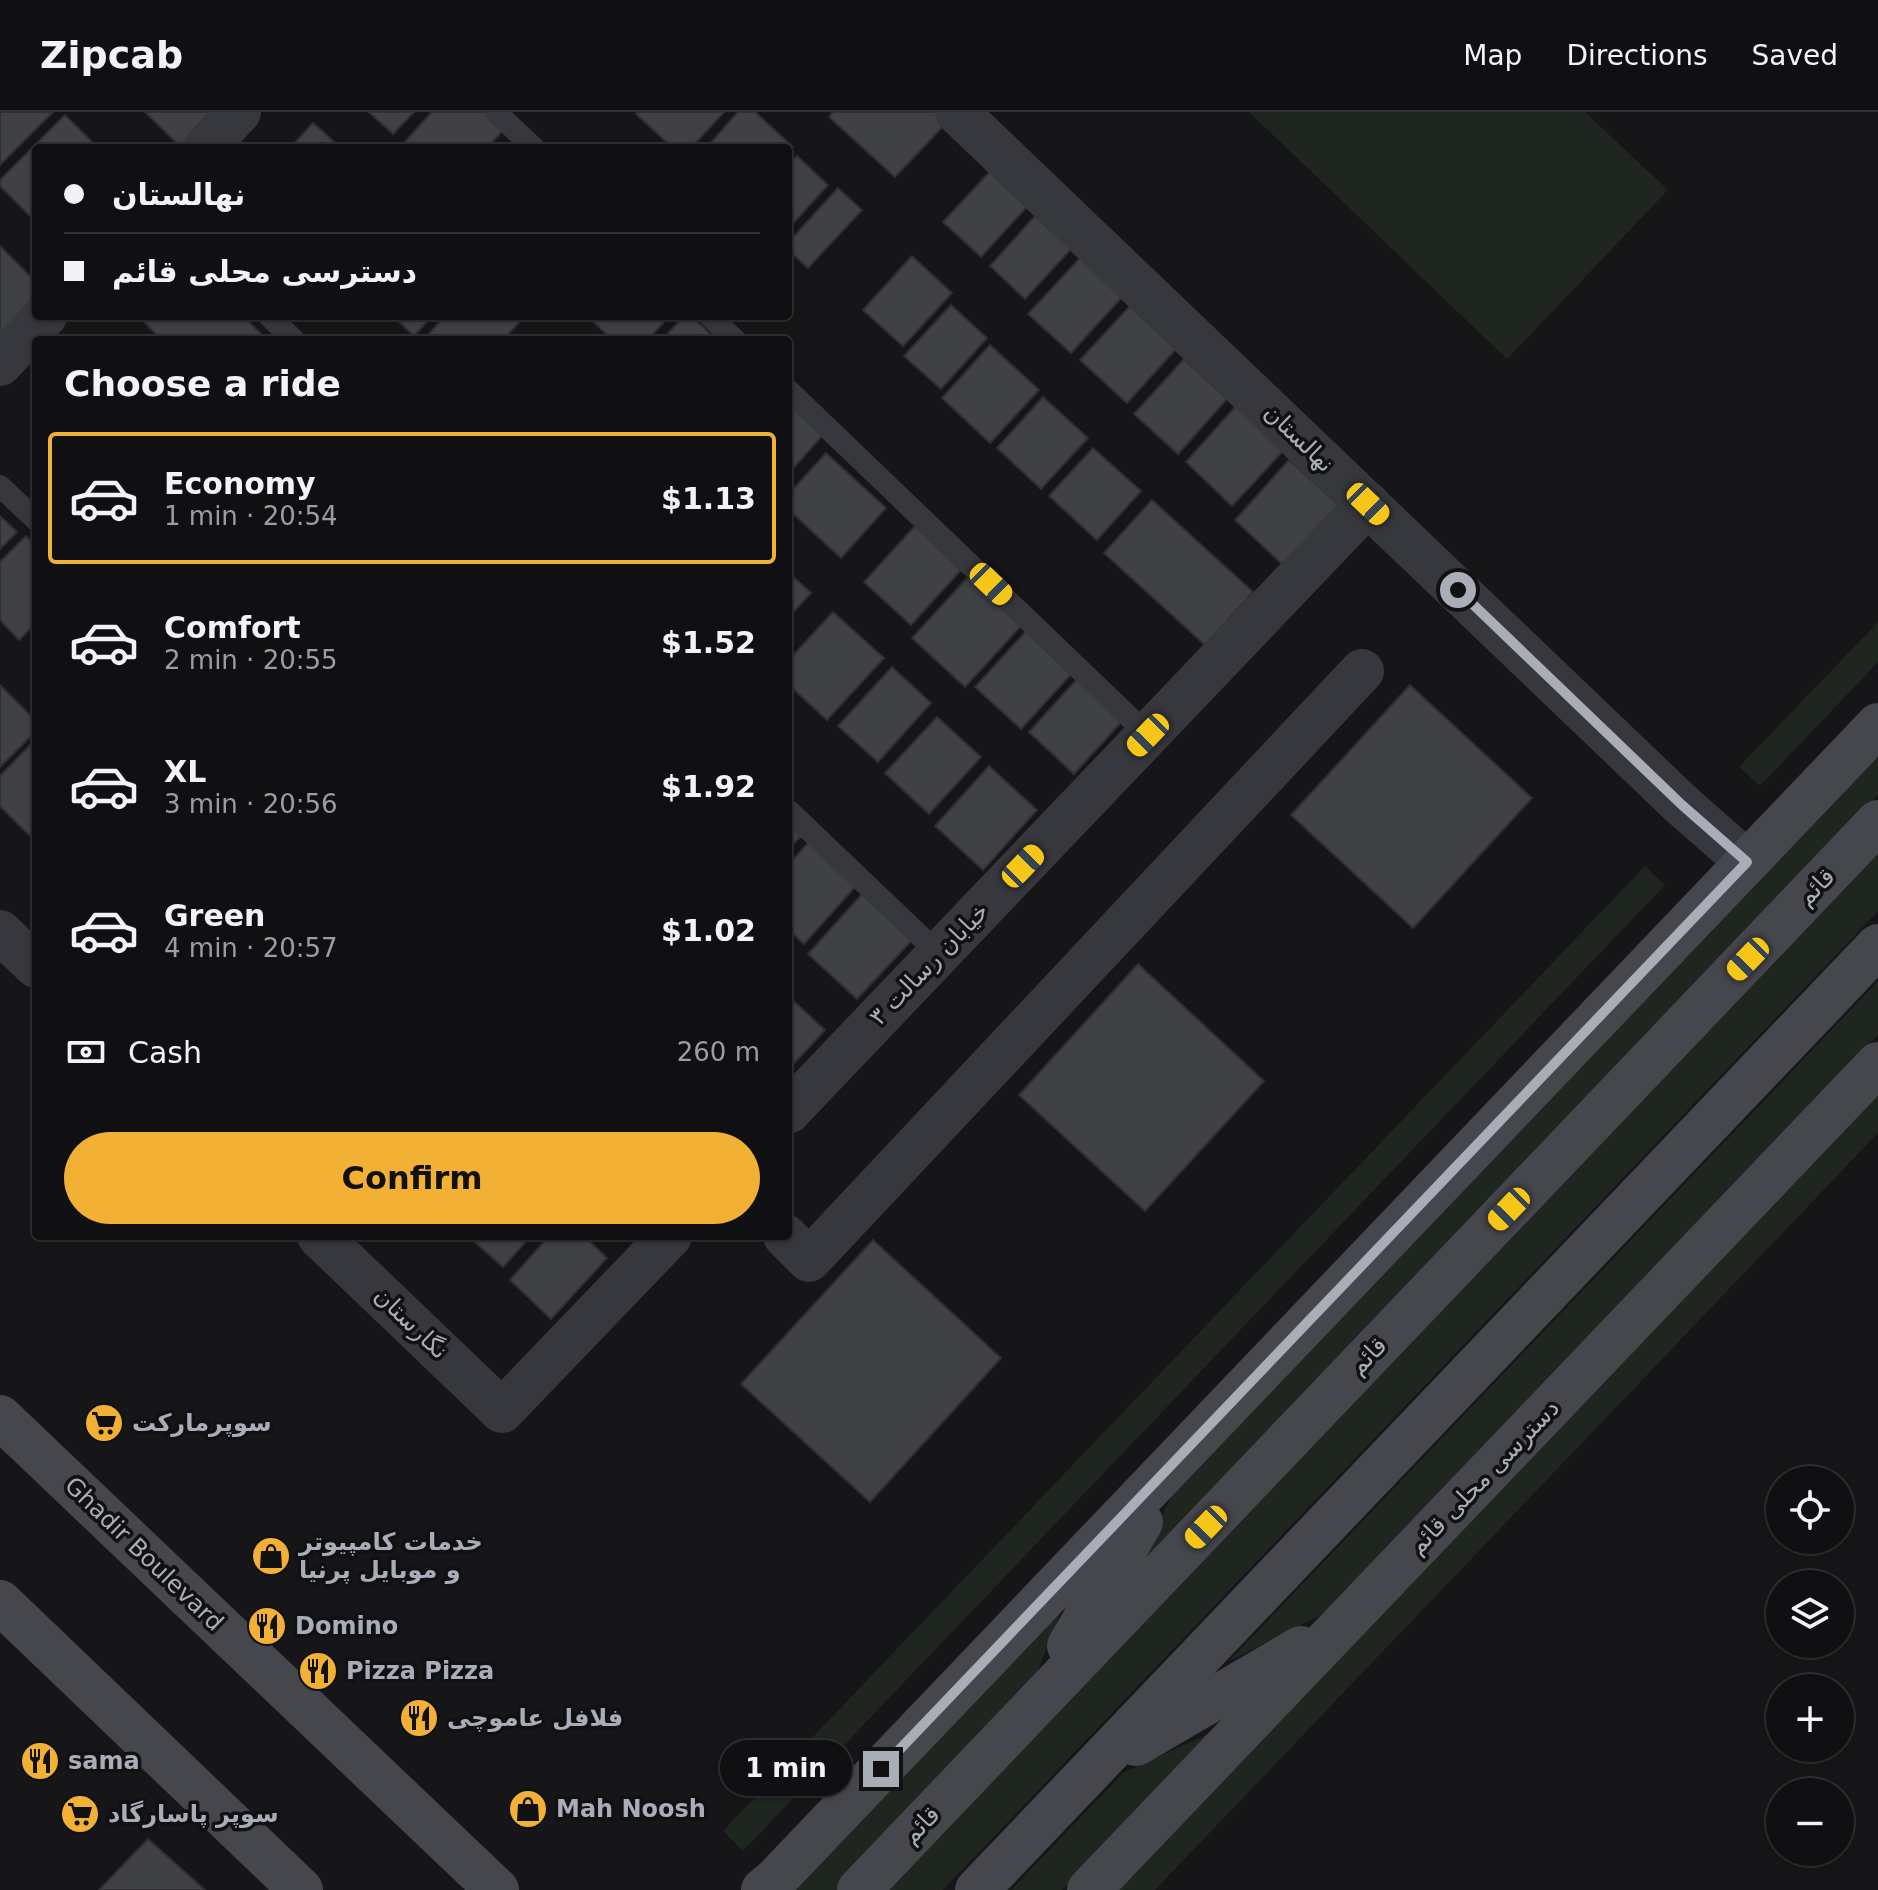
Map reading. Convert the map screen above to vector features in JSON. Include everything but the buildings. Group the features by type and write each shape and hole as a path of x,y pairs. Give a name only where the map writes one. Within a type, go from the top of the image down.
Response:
{"main road":[{"path":"763,1890 1878,725"},
{"name":"قائم","path":"859,1890 1878,822"},
{"path":"977,1890 1878,946"},
{"name":"دسترسی محلی قائم","path":"1089,1890 1878,1064"},
{"name":"Ghadir Boulevard","path":"0,1417 497,1890"},
{"path":"1032,1708 1179,1458"},
{"path":"0,1602 301,1890"},
{"path":"1092,1769 1345,1622"}],"street":[{"path":"209,144 239,112"},
{"name":"نهالستان","path":"957,112 1682,805 1747,862"},
{"path":"0,364 41,320"},
{"name":"خیابان رسالت ۳","path":"792,1108 1368,504"},
{"path":"789,1240 809,1260 1362,671"},
{"path":"0,932 32,962"},
{"name":"نگارستان","path":"323,1240 502,1411 666,1240"}],"lane":[{"path":"496,112 530,144"},
{"path":"273,320 290,336"},
{"path":"714,320 731,336"},
{"path":"792,394 1148,735"},
{"path":"0,486 32,516"},
{"path":"792,814 939,954"}],"shaded area":[{"path":"1249,112 1585,112 1668,190 1507,359"},
{"path":"1878,622 1878,662 1760,786 1739,767"},
{"path":"1878,741 1878,795 1137,1571 1184,1468"},
{"path":"1878,844 1878,911 943,1890 880,1890"},
{"path":"1645,866 1665,885 743,1851 723,1831"},
{"path":"1878,981 1878,1035 1329,1611 1228,1662"},
{"path":"1878,1092 1878,1133 1155,1890 1116,1890"},
{"path":"1068,1594 1032,1686 837,1890 786,1890"},
{"path":"1212,1732 1062,1890 1011,1890 1123,1773"}],"place":[{"name":"سوپرمارکت","path":"104,1423"},
{"name":"خدمات کامپیوتر و موبایل پرنیا","path":"271,1556"},
{"name":"Domino","path":"267,1626"},
{"name":"Pizza Pizza","path":"318,1671"},
{"name":"فلافل عاموچی","path":"419,1718"},
{"name":"sama","path":"40,1761"},
{"name":"Mah Noosh","path":"528,1809"},
{"name":"سوپر پاسارگاد","path":"80,1814"}],"route":[{"path":"881,1769 1747,862 1682,805 1458,590"}]}
